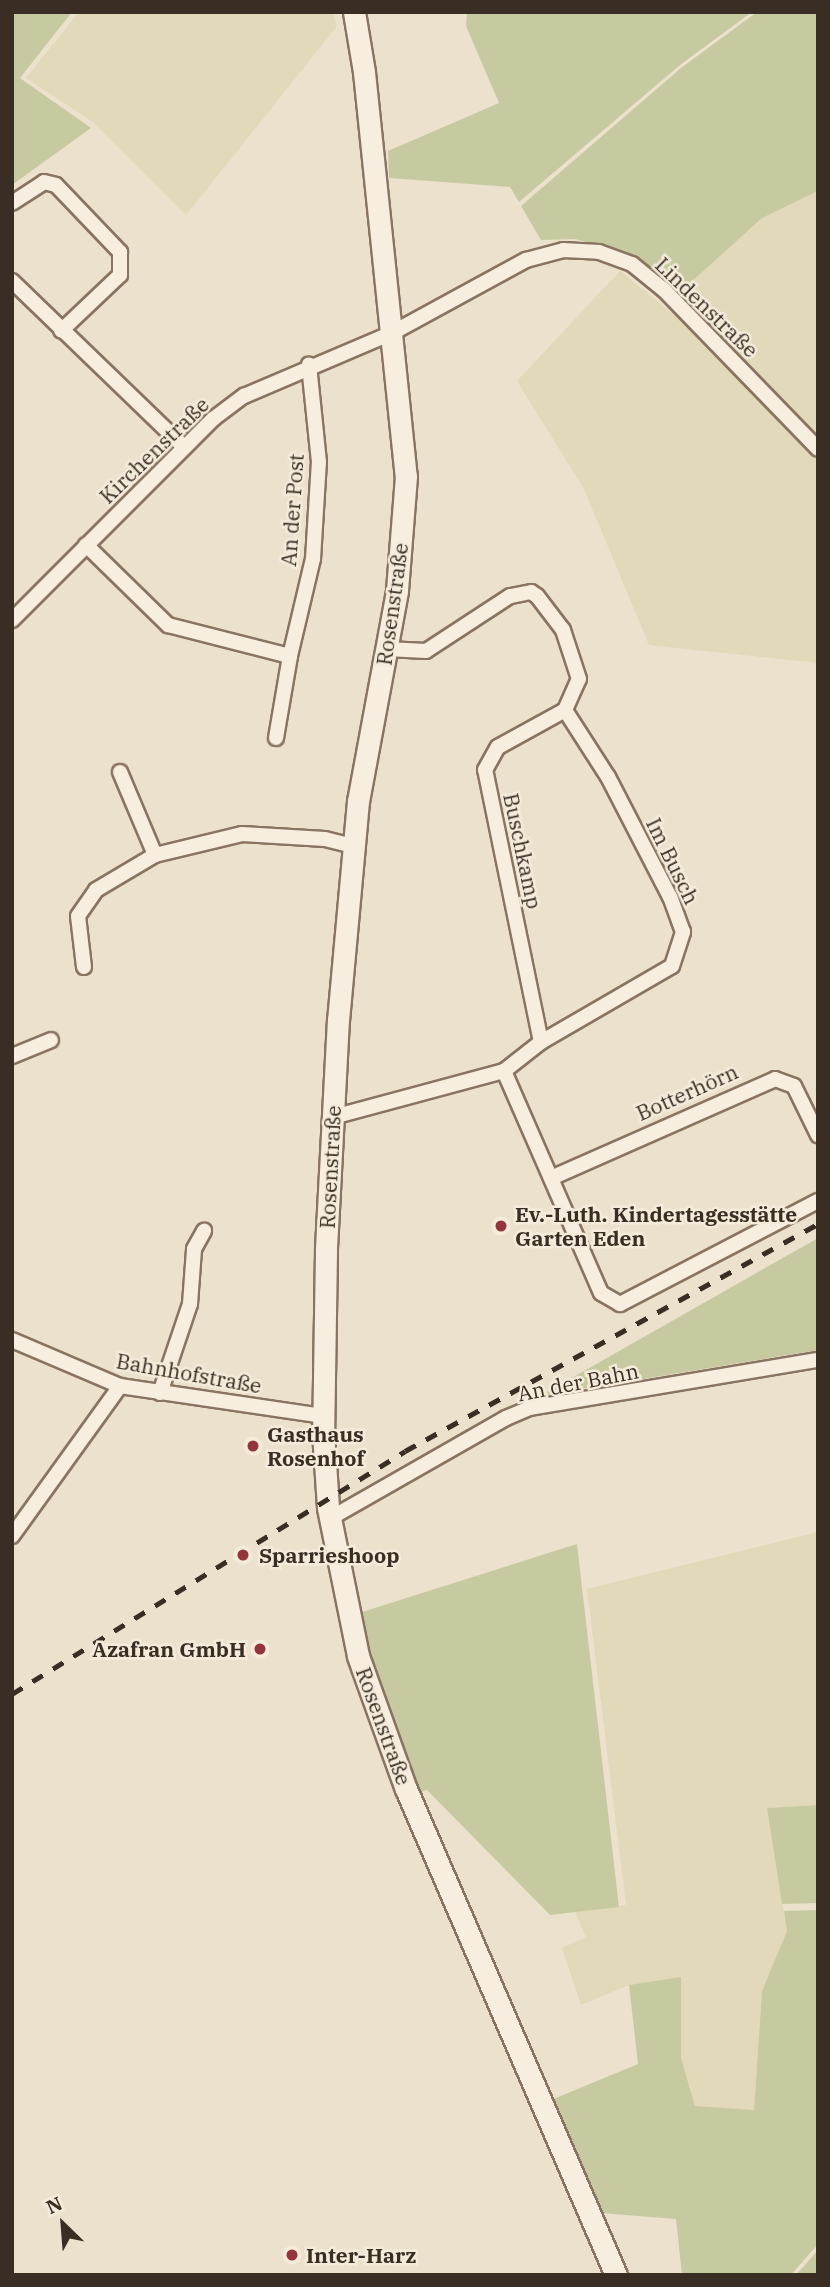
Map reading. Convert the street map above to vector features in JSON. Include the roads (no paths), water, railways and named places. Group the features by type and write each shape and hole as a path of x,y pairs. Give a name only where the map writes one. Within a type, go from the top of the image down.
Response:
{"main road":[{"name":"Rosenstraße","path":"354,12 406,476 397,590 353,846 333,1117 324,1416 329,1519 358,1656 406,1789 616,2275"}],"street":[{"path":"12,203 44,182 56,185 120,252 120,275 61,331"},
{"name":"Lindenstraße","path":"392,333 526,260 562,250 599,252 632,264 664,290 818,449"},
{"path":"12,281 61,331 105,367 184,447"},
{"name":"Kirchenstraße","path":"12,620 184,447 244,396 309,365 392,333"},
{"name":"An der Post","path":"276,738 290,656 313,559 319,462 309,365"},
{"path":"86,545 168,625 290,656"},
{"path":"387,649 426,651 510,596 531,592 563,630 579,679 565,710"},
{"name":"Buschkamp","path":"541,1042 485,770 498,747 565,710"},
{"name":"Im Busch","path":"333,1117 504,1070 541,1042 672,965 683,932 670,897 608,777 565,710"},
{"path":"120,772 155,855"},
{"path":"84,967 78,916 96,890 155,855 242,834 325,839 353,846"},
{"path":"12,1056 51,1040"},
{"path":"504,1070 601,1293 620,1304 818,1201"},
{"name":"Botterhörn","path":"551,1178 775,1079 794,1086 818,1135"},
{"path":"160,1393 190,1304 194,1249 204,1231"},
{"name":"Bahnhofstraße","path":"12,1340 120,1386 324,1416"},
{"name":"An der Bahn","path":"329,1519 506,1418 530,1408 818,1360"},
{"path":"12,1536 120,1386"}],"railway":[{"path":"12,1694 405,1451 818,1224"}],"place":[{"name":"Ev.-Luth. Kindertagesstätte Garten Eden","path":"501,1226"},
{"name":"Gasthaus Rosenhof","path":"253,1446"},
{"name":"Sparrieshoop","path":"243,1555"},
{"name":"Azafran GmbH","path":"260,1649"},
{"name":"Inter-Harz","path":"292,2255"}]}
